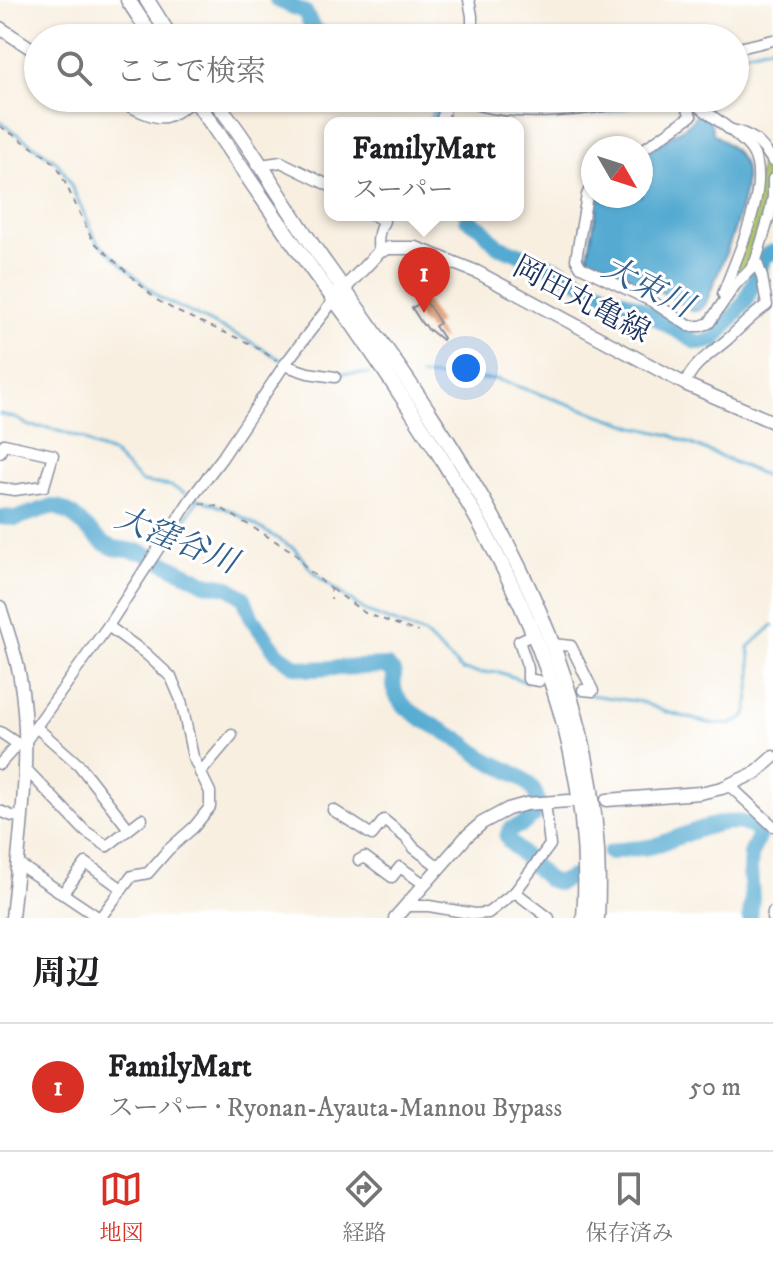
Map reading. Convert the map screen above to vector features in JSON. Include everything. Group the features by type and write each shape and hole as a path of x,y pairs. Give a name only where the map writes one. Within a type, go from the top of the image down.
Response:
{"highway":[{"path":"128,0 144,24"},
{"path":"147,0 162,24"},
{"path":"204,112 433,416 505,536 553,644 581,739 591,793 598,870 597,918"},
{"path":"223,112 261,165 462,491 516,591 551,677 579,794 586,885 584,918"}],"main road":[{"path":"0,28 24,44"},
{"path":"146,112 162,117 174,112"},
{"name":"岡田丸亀線","path":"379,252 389,248 416,248 477,272 685,384 773,422"},
{"path":"339,294 379,252"},
{"path":"0,607 20,678 24,767 12,918"},
{"path":"607,800 700,793 730,786 755,773 773,757"},
{"path":"395,918 482,823 508,809 526,804 569,801"}],"street":[{"path":"469,0 471,24"},
{"path":"749,46 773,40"},
{"path":"653,143 691,116 689,112"},
{"path":"706,112 751,149 758,167 755,206 723,301"},
{"path":"726,128 748,133 773,161"},
{"path":"261,165 281,162 324,183"},
{"path":"585,208 576,259 581,267 653,302 689,326 701,326 709,323 735,285 757,262 773,197 773,179"},
{"path":"379,252 378,231 384,221"},
{"path":"685,384 703,359 767,305 757,262"},
{"path":"0,764 36,727 108,626 190,500 286,363 339,294"},
{"path":"286,363 308,373 335,377"},
{"path":"0,452 4,444 53,455 44,486 15,490 0,488"},
{"path":"17,863 99,918 132,876 148,873 210,807 210,792 193,757 181,700 171,677 108,626"},
{"path":"534,634 519,641 528,668 528,679 539,681"},
{"path":"553,644 571,646 593,691 583,690"},
{"path":"36,727 79,765 129,829"},
{"path":"0,732 23,743"},
{"path":"200,773 232,735"},
{"path":"24,767 85,831 107,846 142,819"},
{"path":"730,786 773,826"},
{"path":"405,906 488,913 515,892 550,845 545,802"},
{"path":"333,810 372,835 384,820 439,867"},
{"path":"0,811 21,817"},
{"path":"359,860 365,857 392,877 400,867 424,884"},
{"path":"62,894 86,863 122,889"},
{"path":"515,892 549,918"}],"path":[{"path":"0,126 50,159 58,168 93,241 157,300 286,363"},
{"path":"198,503 219,507 295,553 307,569 365,613 418,632"},
{"path":"331,589 331,600"}],"green space":[{"path":"736,132 761,151 766,193 752,257 727,292 761,164"}],"water":[{"path":"701,113 710,120 713,133 740,158 745,176 739,213 718,274 705,305 698,311 692,311 656,289 592,262 588,255 597,208 653,208 653,148 690,123"}],"building":[{"path":"425,300 440,323 435,326 442,340 423,325 412,308"}],"waterway":[{"name":"大束川","path":"277,0 305,12 311,24"},
{"path":"299,9 310,11 319,24"},
{"path":"749,52 773,46"},
{"name":"大束川","path":"438,117 439,112"},
{"path":"479,112 501,114"},
{"path":"592,113 611,112"},
{"path":"0,122 56,161 66,175 97,241 160,298 285,362"},
{"name":"大束川","path":"470,221 498,246 560,270 638,307 696,342 715,339 745,302 765,256 773,252"},
{"path":"335,373 369,374"},
{"path":"420,376 499,380 635,427 670,435 773,479"},
{"path":"0,414 29,426 49,428 83,439 112,453 142,482 171,486 185,493"},
{"path":"196,498 232,511 295,549 322,580 367,612 424,634 462,670 499,672 526,682"},
{"path":"159,559 198,500"},
{"name":"大窪谷川","path":"0,517 17,518 57,507 71,514 103,543 142,552 205,583 228,587 244,598 252,619 278,654 295,666 309,669 387,666 394,673 395,692 406,707 484,758 515,774 529,784 537,798"},
{"path":"590,695 642,702 712,724 737,722 747,712 752,673 749,647 773,625"},
{"name":"大窪谷川","path":"534,815 522,825 510,829 509,841 547,879 558,883 572,877"},
{"name":"大窪谷川","path":"610,853 653,846 709,826 739,822 751,826 759,835 751,854 750,918"}],"place":[{"name":"FamilyMart","path":"424,313"}]}
